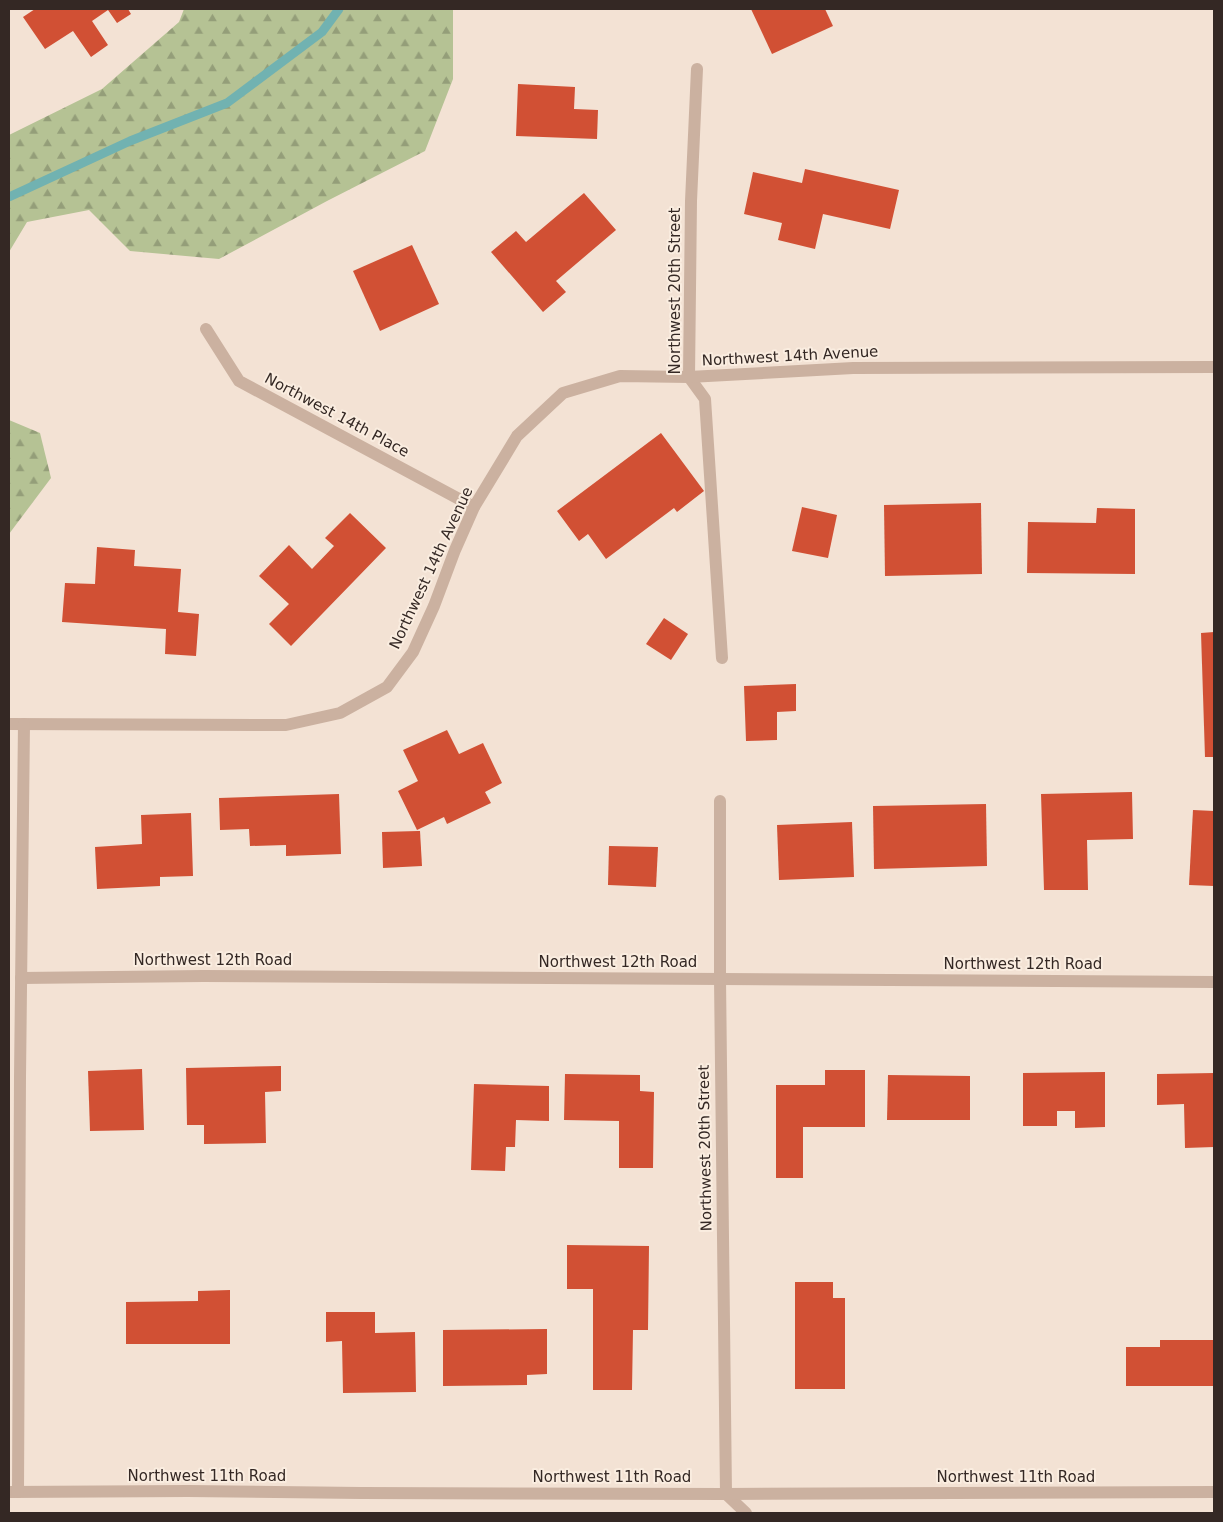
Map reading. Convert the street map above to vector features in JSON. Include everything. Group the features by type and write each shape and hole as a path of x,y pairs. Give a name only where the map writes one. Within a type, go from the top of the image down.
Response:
{"street":[{"name":"Northwest 20th Street","path":"697,69 691,201 689,377 705,399 722,658"},
{"name":"Northwest 14th Place","path":"206,329 239,381 474,507"},
{"name":"Northwest 14th Avenue","path":"9,724 286,725 340,713 387,687 413,652 434,606 455,550 474,507 517,436 563,393 620,376 689,377 853,368 1214,367"},
{"path":"13,1492 24,724"},
{"name":"Northwest 20th Street","path":"720,801 720,979 726,1494"},
{"name":"Northwest 12th Road","path":"21,978 204,976 1214,982"},
{"name":"Northwest 11th Road","path":"13,1492 726,1494 1214,1492"},
{"path":"726,1494 746,1513"}],"green space":[{"path":"184,9 453,9 453,79 425,151 219,259 130,251 89,210 27,222 9,252 9,135 102,89 179,22"},
{"path":"9,420 40,433 51,478 9,534"}],"building":[{"path":"35,9 128,9 131,14 117,23 108,10 92,21 108,45 91,57 73,31 45,49 23,17"},
{"path":"751,9 825,9 833,26 772,54"},
{"path":"518,84 575,87 574,109 598,110 597,139 516,136"},
{"path":"805,169 899,190 890,229 823,214 815,249 778,240 782,223 744,214 753,172 802,183"},
{"path":"584,193 616,230 556,281 566,292 543,312 491,252 516,231 526,242"},
{"path":"412,245 439,304 380,331 353,271"},
{"path":"661,433 704,491 677,512 674,508 606,559 588,534 579,541 557,511"},
{"path":"981,503 982,574 885,576 884,505"},
{"path":"802,507 837,515 828,558 792,551"},
{"path":"1097,508 1135,509 1135,574 1027,573 1028,522 1096,523"},
{"path":"350,513 386,548 291,646 269,624 289,604 259,576 289,545 312,569 334,546 325,538"},
{"path":"97,547 135,550 134,566 181,569 178,612 199,614 196,656 165,654 166,629 62,622 65,583 95,584"},
{"path":"664,618 688,634 671,660 646,644"},
{"path":"1214,632 1214,757 1205,757 1201,633"},
{"path":"796,684 796,711 777,712 777,740 746,741 744,686"},
{"path":"447,730 459,754 483,743 502,783 485,792 491,803 447,824 444,817 417,830 398,791 418,781 403,750"},
{"path":"1132,792 1133,839 1087,840 1088,890 1044,890 1041,794"},
{"path":"339,794 341,854 286,856 286,845 250,846 249,829 220,830 219,798"},
{"path":"986,804 987,866 874,869 873,806"},
{"path":"1193,810 1214,811 1214,886 1189,885"},
{"path":"191,813 193,876 160,877 160,886 97,889 95,847 142,844 141,815"},
{"path":"852,822 854,877 779,880 777,825"},
{"path":"420,831 422,866 383,868 382,832"},
{"path":"609,846 658,847 656,887 608,885"},
{"path":"281,1066 281,1091 265,1092 266,1143 204,1144 204,1125 187,1125 186,1068"},
{"path":"142,1069 144,1130 90,1131 88,1071"},
{"path":"825,1070 865,1070 865,1127 803,1127 803,1178 776,1178 776,1085 825,1085"},
{"path":"1105,1072 1105,1127 1075,1128 1075,1111 1057,1111 1057,1126 1023,1126 1023,1073"},
{"path":"1214,1073 1214,1147 1185,1148 1184,1104 1157,1105 1157,1074"},
{"path":"565,1074 640,1075 640,1091 654,1092 653,1168 619,1168 619,1121 564,1120"},
{"path":"888,1075 970,1076 970,1120 887,1120"},
{"path":"474,1084 549,1086 549,1121 516,1120 515,1147 506,1147 505,1171 471,1170"},
{"path":"567,1245 649,1246 648,1330 633,1330 632,1390 593,1390 593,1289 567,1289"},
{"path":"795,1282 833,1282 833,1298 845,1298 845,1389 795,1389"},
{"path":"230,1290 230,1344 126,1344 126,1302 198,1301 198,1291"},
{"path":"326,1312 375,1312 375,1333 415,1332 416,1392 343,1393 342,1341 326,1342"},
{"path":"547,1329 547,1374 527,1375 527,1385 443,1386 443,1330"},
{"path":"1160,1340 1214,1340 1214,1386 1126,1386 1126,1347 1160,1347"}],"waterway":[{"path":"9,197 130,141 227,103 322,32 339,9"}]}
